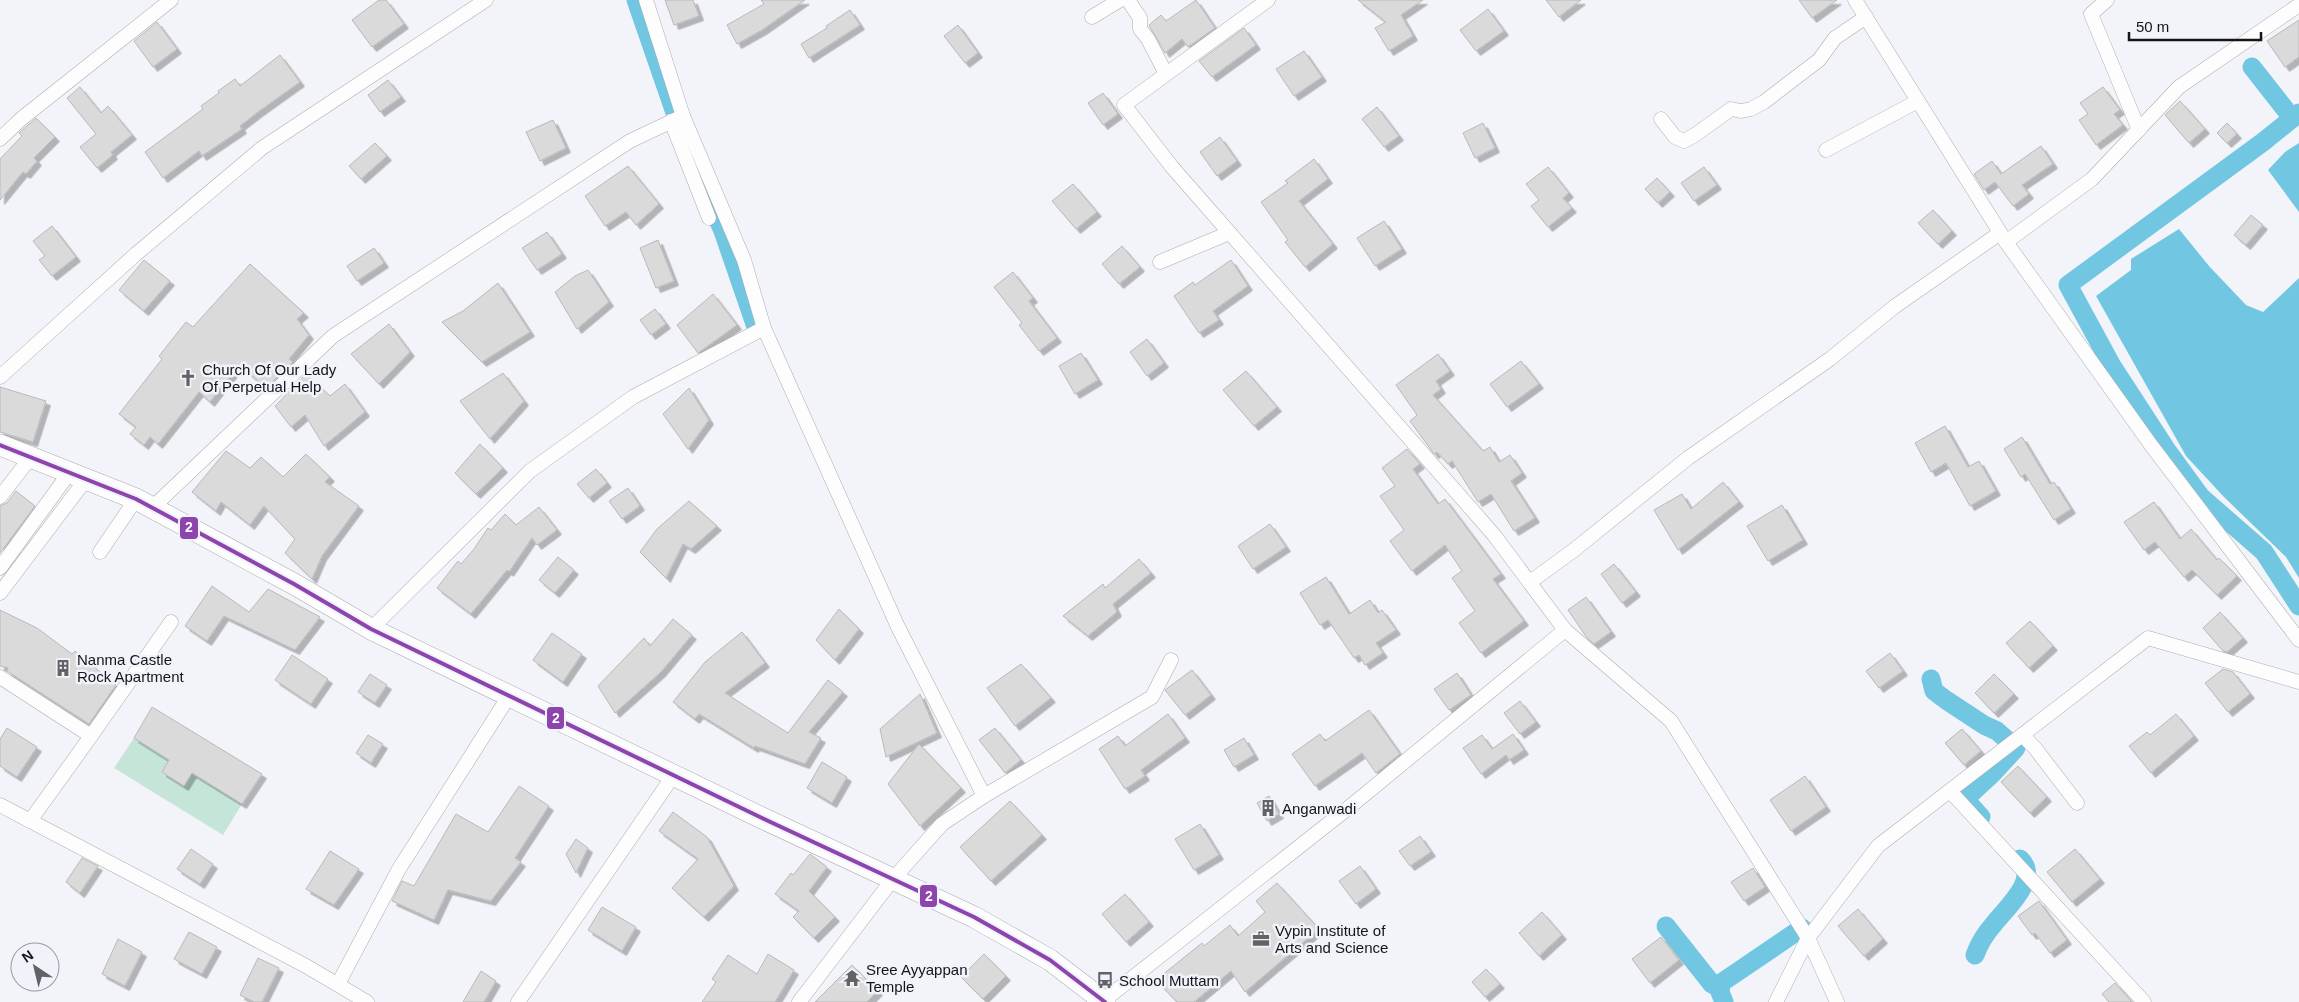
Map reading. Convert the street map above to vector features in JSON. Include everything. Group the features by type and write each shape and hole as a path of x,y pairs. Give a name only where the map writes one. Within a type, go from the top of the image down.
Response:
{"main road":[{"path":"0,445 79,475 144,503 294,584 371,629 673,776 1008,935 1050,960 1104,1001"}],"street":[{"path":"0,139 21,119 171,0"},
{"path":"0,378 136,254 262,148 486,0"},
{"path":"646,0 677,119 709,218"},
{"path":"1092,17 1120,0"},
{"path":"1128,0 1140,18 1140,29 1148,39 1166,74"},
{"path":"1268,0 1124,105 1172,167 1494,534 1565,630 1671,721 1808,938 1837,1002"},
{"path":"1855,0 2003,238 2157,453 2299,640"},
{"path":"2108,0 2091,14 2139,130"},
{"path":"1530,582 1574,550 1688,458 1830,358 1894,307 2092,179 2179,87 2299,5"},
{"path":"1661,119 1675,137 1684,141 1731,109 1741,111 1751,109 1819,60 1835,38 1866,18"},
{"path":"1826,150 1918,101"},
{"path":"677,119 744,260 764,328 898,627 984,796"},
{"path":"100,552 144,503 333,336 630,141 677,119"},
{"path":"1160,262 1229,233"},
{"path":"371,629 530,471 633,397 764,328"},
{"path":"0,497 31,457"},
{"path":"0,568 79,475"},
{"path":"0,593 79,475"},
{"path":"30,821 171,622"},
{"path":"1104,1001 1347,809 1565,630"},
{"path":"1776,1002 1808,938 1878,846 2148,638 2299,682"},
{"path":"799,1002 893,879 942,824 984,796 1152,698 1171,660"},
{"path":"0,677 91,736"},
{"path":"338,984 399,869 509,696"},
{"path":"2015,741 2035,748 2077,802"},
{"path":"518,1002 673,776"},
{"path":"1950,791 2144,1002"},
{"path":"0,805 306,966 367,1002"}],"green space":[{"path":"134,738 169,760 162,772 183,786 192,773 242,804 223,835 114,768"}],"water":[{"path":"2299,143 2299,212 2268,170 2285,152"},
{"path":"2179,229 2209,266 2246,305 2263,312 2299,278 2299,578 2286,557 2224,497 2186,456 2096,296 2131,270 2131,259"}],"building":[{"path":"379,0 386,0 404,24 372,47 352,20"},
{"path":"665,0 693,0 699,16 674,25"},
{"path":"761,0 805,0 762,30 737,44 727,25 764,4"},
{"path":"1196,0 1215,28 1188,47 1182,39 1165,53 1149,25 1161,15 1166,21"},
{"path":"1358,0 1423,0 1401,15 1413,36 1389,51 1375,28 1386,22"},
{"path":"1546,0 1581,0 1559,17"},
{"path":"1799,0 1837,0 1812,18"},
{"path":"1488,9 1504,31 1476,51 1460,30"},
{"path":"850,10 860,25 809,58 801,44 827,28 826,26"},
{"path":"2299,20 2299,57 2285,67 2267,41"},
{"path":"157,22 177,49 153,67 134,41"},
{"path":"958,25 978,53 965,63 944,36"},
{"path":"1244,28 1256,45 1212,77 1199,61"},
{"path":"1304,51 1322,77 1294,96 1276,69"},
{"path":"280,55 300,82 240,126 242,129 202,156 199,151 163,178 145,152 203,109 201,106 219,93 218,91 235,79 240,86"},
{"path":"388,80 401,97 380,112 368,95"},
{"path":"80,87 101,113 108,106 132,135 111,152 113,155 97,168 80,147 96,134 67,98"},
{"path":"2103,87 2120,110 2114,114 2123,125 2096,145 2079,120 2088,114 2080,103"},
{"path":"1103,93 1118,114 1103,125 1088,103"},
{"path":"2180,101 2205,129 2189,143 2165,115"},
{"path":"1377,107 1399,136 1384,147 1362,119"},
{"path":"36,118 55,137 34,158 37,161 26,174 23,172 0,200 0,159 22,136 19,133"},
{"path":"553,120 566,148 540,161 526,132"},
{"path":"1483,123 1495,148 1475,158 1463,133"},
{"path":"2227,123 2237,134 2227,143 2217,133"},
{"path":"1220,137 1237,161 1217,176 1200,152"},
{"path":"375,143 387,156 361,179 349,166"},
{"path":"2041,146 2053,164 2022,185 2029,194 2013,206 1995,182 1984,190 1974,174 1992,161 2001,174"},
{"path":"1314,159 1328,179 1299,201 1333,244 1305,267 1285,242 1288,240 1261,202 1288,183 1285,181"},
{"path":"628,166 659,204 636,225 626,212 605,226 585,196"},
{"path":"1548,167 1569,193 1563,198 1572,208 1548,227 1531,206 1539,200 1526,184"},
{"path":"1704,167 1717,185 1694,201 1681,183"},
{"path":"1657,178 1670,192 1658,203 1645,189"},
{"path":"1073,184 1097,212 1076,229 1052,201"},
{"path":"1933,210 1952,231 1938,244 1918,223"},
{"path":"2251,215 2263,225 2246,245 2234,235"},
{"path":"1384,221 1402,249 1375,266 1357,238"},
{"path":"52,226 76,257 52,276 39,260 45,256 33,241"},
{"path":"547,232 562,254 537,270 522,248"},
{"path":"658,240 674,281 656,288 640,248"},
{"path":"1122,246 1140,267 1119,284 1102,264"},
{"path":"374,248 384,263 357,281 347,266"},
{"path":"144,260 170,281 144,311 119,290"},
{"path":"1231,260 1248,286 1213,311 1219,320 1199,333 1174,296 1193,282 1195,285"},
{"path":"250,264 304,313 297,319 309,335 289,359 293,362 266,388 239,365 210,402 199,392 158,444 150,437 144,445 130,434 136,427 119,414 162,359 159,356 186,322 193,327"},
{"path":"588,270 609,302 577,329 555,292 575,276"},
{"path":"1013,272 1033,298 1029,301 1057,338 1039,351 1019,325 1022,323 994,287"},
{"path":"498,283 530,332 482,362 442,322 463,311"},
{"path":"713,294 737,325 698,353 677,325"},
{"path":"655,309 666,324 651,335 640,320"},
{"path":"389,324 410,352 379,384 351,354"},
{"path":"1147,339 1164,363 1147,376 1130,352"},
{"path":"1081,353 1098,380 1075,394 1059,366"},
{"path":"1438,354 1450,371 1436,381 1441,389 1433,395 1483,451 1490,447 1499,462 1510,455 1522,473 1511,481 1535,518 1514,531 1491,494 1478,502 1452,461 1448,464 1437,452 1434,454 1410,421 1417,415 1396,385"},
{"path":"1521,361 1539,384 1507,407 1490,384"},
{"path":"1246,371 1277,407 1254,426 1223,390"},
{"path":"503,373 524,401 490,439 460,401"},
{"path":"306,374 330,396 345,384 365,412 324,446 305,415 291,427 275,406"},
{"path":"0,387 46,401 33,442 0,432"},
{"path":"689,388 709,420 688,449 663,414"},
{"path":"1945,426 1968,467 1979,461 1996,491 1970,506 1946,463 1931,472 1915,443"},
{"path":"2022,437 2050,484 2054,482 2071,509 2054,520 2025,474 2021,477 2004,449"},
{"path":"480,444 503,468 476,494 455,473"},
{"path":"1407,449 1420,464 1413,469 1438,504 1445,499 1501,574 1493,579 1524,621 1481,653 1459,623 1475,611 1452,578 1462,571 1445,545 1412,571 1390,541 1404,530 1380,496 1395,486 1382,468"},
{"path":"226,451 250,468 261,457 283,477 306,454 330,477 325,482 359,506 322,556 312,579 285,553 295,539 264,506 250,525 221,502 216,511 192,492"},
{"path":"596,469 607,483 589,498 577,484"},
{"path":"1723,482 1739,502 1678,550 1654,510 1682,494 1691,509"},
{"path":"628,488 640,506 622,519 609,501"},
{"path":"16,491 35,506 0,553 0,506 7,503"},
{"path":"689,501 717,526 691,549 683,544 666,578 640,552 657,529"},
{"path":"2154,502 2180,539 2191,529 2217,560 2219,558 2237,576 2217,595 2192,570 2184,577 2155,542 2144,550 2124,522"},
{"path":"1782,505 1803,540 1768,561 1747,526"},
{"path":"539,507 557,530 537,545 532,538 509,572 507,570 471,614 437,588 458,561 461,564 474,549 488,528 491,530 505,514 516,525"},
{"path":"1270,524 1286,547 1253,569 1238,546"},
{"path":"558,557 574,570 555,593 539,580"},
{"path":"1139,559 1151,573 1113,604 1117,612 1088,636 1063,616 1103,584 1105,588"},
{"path":"1614,564 1636,592 1622,603 1601,574"},
{"path":"1326,577 1349,614 1370,600 1378,613 1382,610 1396,630 1376,643 1383,653 1365,665 1359,655 1354,658 1328,620 1320,625 1300,593"},
{"path":"212,586 249,612 268,589 320,617 295,650 224,616 207,641 185,626"},
{"path":"1586,597 1611,632 1594,644 1587,638 1568,610"},
{"path":"839,609 859,629 835,660 816,640"},
{"name":"Nanma Castle Rock Apartment","path":"0,610 37,628 72,654 75,651 116,685 89,724 7,671 8,668 0,666"},
{"path":"2220,612 2243,638 2227,652 2223,651 2203,628"},
{"path":"673,619 692,635 661,672 615,713 598,686 644,638 650,646"},
{"path":"2030,621 2053,646 2029,668 2006,643"},
{"path":"742,632 765,663 725,693 788,733 828,680 843,692 809,732 821,738 805,764 755,746 754,748 699,714 695,719 673,702 705,662"},
{"path":"552,633 582,654 563,682 533,660"},
{"path":"1890,653 1903,671 1879,688 1866,671"},
{"path":"292,655 328,679 311,704 275,680"},
{"path":"1021,664 1051,698 1015,726 987,688"},
{"path":"2223,669 2233,672 2250,694 2228,712 2205,683"},
{"path":"1192,670 1211,695 1185,715 1165,690"},
{"path":"1457,673 1471,695 1449,710 1434,689"},
{"path":"370,674 387,685 375,703 358,692"},
{"path":"1994,674 2014,694 1994,713 1975,693"},
{"path":"920,694 937,733 886,757 880,729"},
{"path":"1520,701 1536,722 1520,734 1504,713"},
{"path":"152,707 262,774 242,804 192,773 184,786 162,772 169,760 134,738"},
{"path":"1369,710 1400,754 1376,773 1362,753 1315,786 1292,754 1320,734 1325,741"},
{"path":"1168,714 1185,738 1141,770 1145,776 1125,789 1099,749 1118,736 1125,746"},
{"path":"2176,714 2194,736 2151,773 2129,746 2147,732 2150,735"},
{"path":"7,728 37,747 17,777 0,766 0,739"},
{"path":"995,728 1021,760 1005,773 979,740"},
{"path":"1962,729 1981,751 1964,765 1945,743"},
{"path":"1513,734 1524,750 1509,760 1506,755 1481,774 1463,748 1482,735 1492,749"},
{"path":"368,735 383,744 371,763 356,753"},
{"path":"1244,738 1254,755 1234,767 1224,750"},
{"path":"919,744 961,788 920,826 888,784"},
{"path":"822,762 847,777 832,803 807,788"},
{"path":"2018,766 2047,797 2030,813 2001,782"},
{"path":"1805,776 1826,807 1791,831 1770,800"},
{"path":"519,786 549,806 515,858 521,862 491,901 448,890 434,920 392,901 402,881 414,886 456,814 488,832"},
{"name":"Anganwadi","path":"1269,796 1279,814 1267,821 1257,803"},
{"path":"1010,801 1042,835 991,881 960,847"},
{"path":"673,812 707,837 734,886 704,917 672,888 698,859 659,831"},
{"path":"1200,824 1219,855 1194,870 1175,839"},
{"path":"1420,836 1431,852 1410,866 1399,851"},
{"path":"576,839 588,848 576,873 566,854"},
{"path":"191,849 213,864 200,884 177,869"},
{"path":"2075,849 2100,879 2072,902 2047,872"},
{"path":"330,851 359,869 334,905 306,889"},
{"path":"810,854 827,867 809,891 835,917 814,938 793,917 799,911 775,894 791,873 793,875"},
{"path":"82,858 98,866 80,893 66,882"},
{"path":"1360,866 1376,889 1356,904 1339,881"},
{"path":"1753,868 1765,887 1744,901 1731,882"},
{"name":"Vypin Institute of Arts and Science","path":"1277,883 1319,929 1245,992 1231,971 1194,1002 1177,1002 1156,980 1202,943 1204,946 1230,925 1238,936 1265,912 1256,901"},
{"path":"1125,894 1149,922 1126,942 1102,914"},
{"path":"2039,901 2067,940 2050,953 2035,933 2032,935 2018,916"},
{"path":"602,907 636,927 622,951 588,930"},
{"path":"1858,909 1883,939 1864,956 1838,926"},
{"path":"1542,912 1562,935 1539,956 1519,933"},
{"path":"189,932 217,947 202,974 174,959"},
{"path":"1661,937 1679,960 1650,983 1632,959"},
{"path":"118,939 142,952 125,986 102,974"},
{"path":"768,954 794,970 775,1002 702,1002 716,982 712,979 728,955 757,974"},
{"path":"984,954 1006,976 983,999 961,977"},
{"path":"258,958 279,968 262,1002 254,1002 240,995"},
{"name":"Sree Ayyappan Temple","path":"852,965 878,991 867,1002 815,1002"},
{"path":"1486,969 1500,984 1485,997 1472,982"},
{"path":"481,971 496,981 484,1002 463,1002"},
{"path":"2115,983 2132,1002 2109,1002 2102,994"}],"waterway":[{"path":"636,0 683,136"},
{"path":"2252,67 2292,118"},
{"path":"2299,113 2263,142 2068,285 2112,366 2166,449 2201,497 2264,552 2299,606"},
{"path":"698,173 723,231 756,327"},
{"path":"1931,679 1934,691 1984,725 1997,731 2016,748 1965,799 1981,817"},
{"path":"1975,955 1990,928 2012,903 2024,885 2025,867 2020,859"},
{"path":"1666,926 1712,984 1720,988"},
{"path":"1724,1002 1720,992 1721,983 1802,928"}],"transit line":[{"name":"2","path":"0,445 136,499 294,584 371,629 762,818 974,917 1050,960 1105,1002"}],"place":[{"name":"Church Of Our Lady Of Perpetual Help","path":"188,378"},
{"name":"Nanma Castle Rock Apartment","path":"63,668"},
{"name":"Anganwadi","path":"1268,808"},
{"name":"Vypin Institute of Arts and Science","path":"1261,939"},
{"name":"Sree Ayyappan Temple","path":"852,978"},
{"name":"School Muttam","path":"1105,980"}]}
